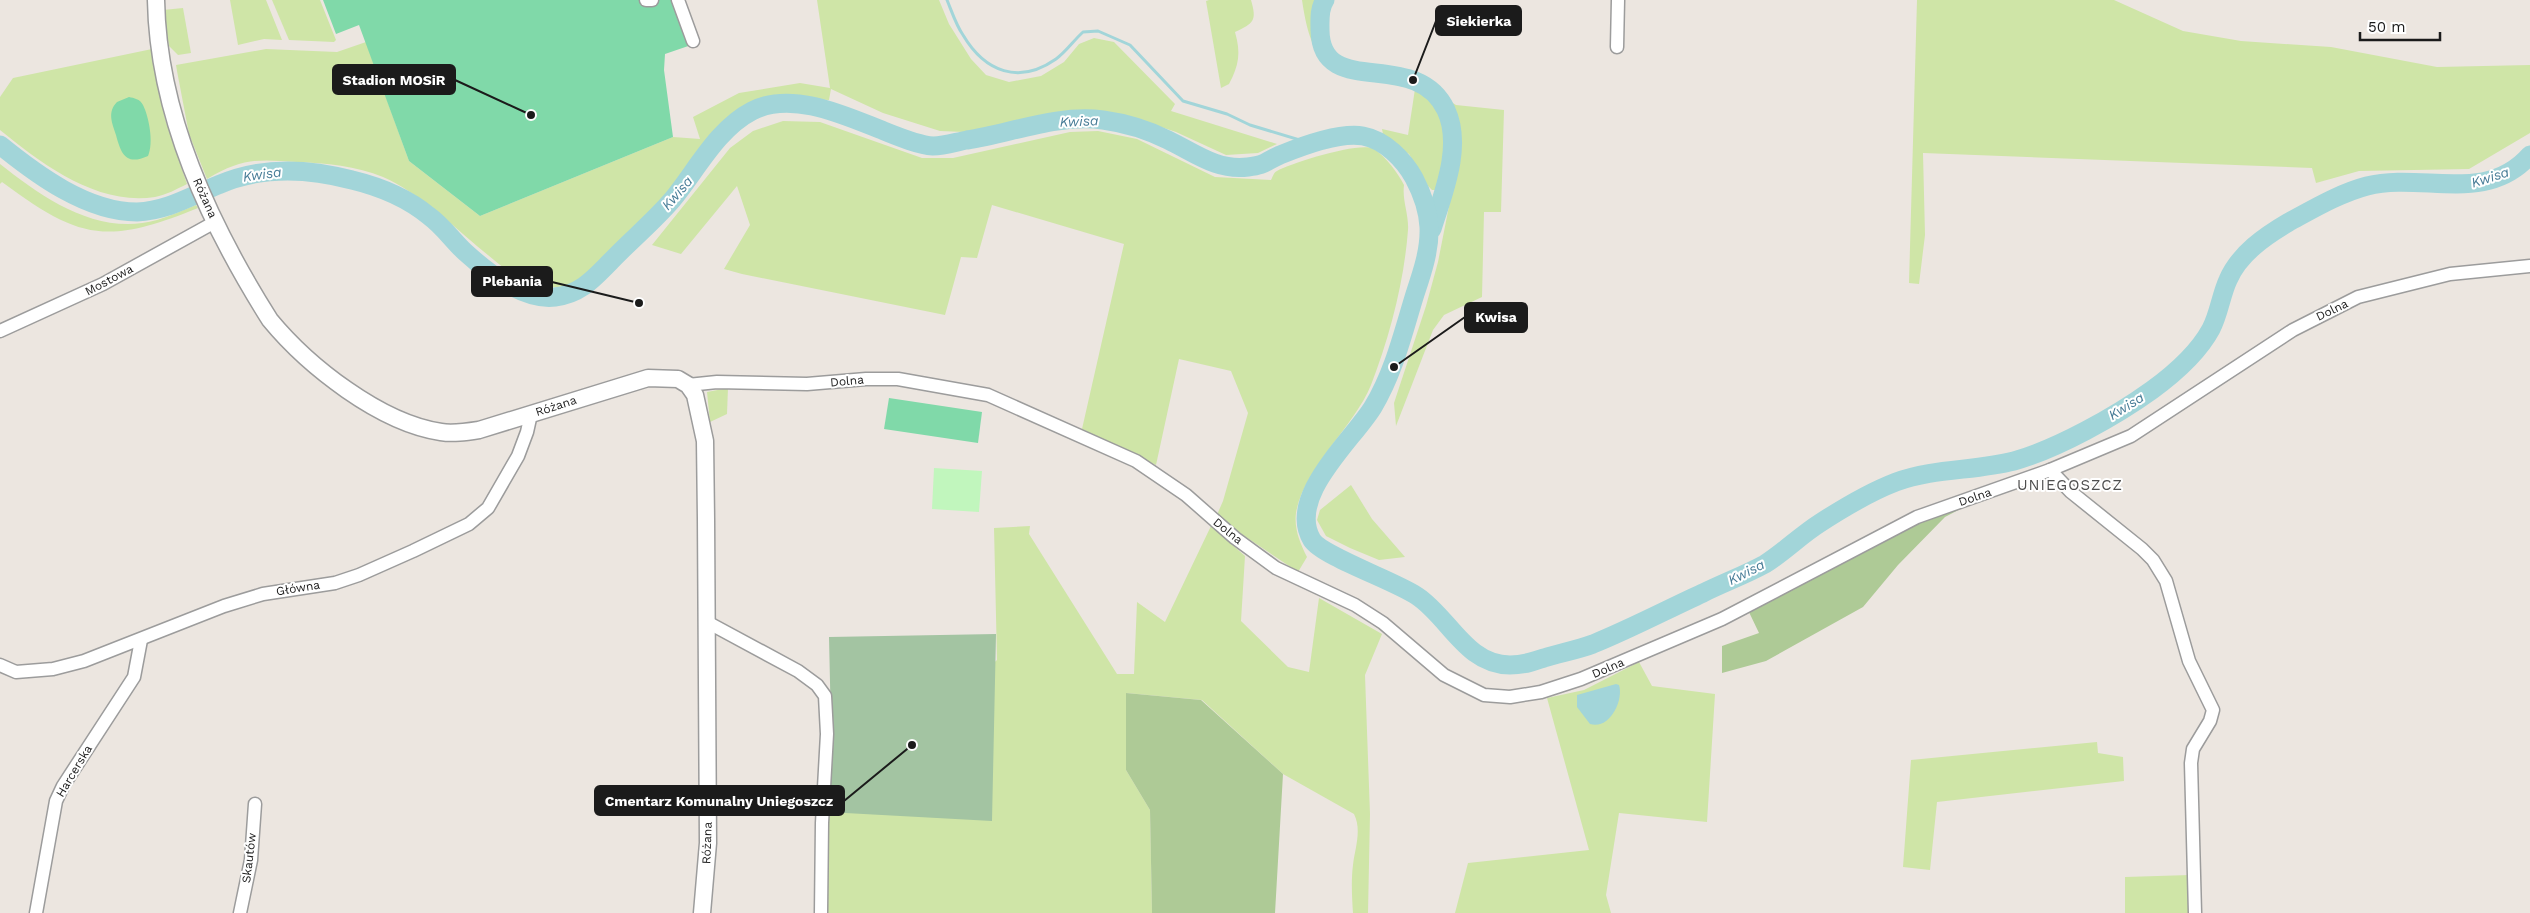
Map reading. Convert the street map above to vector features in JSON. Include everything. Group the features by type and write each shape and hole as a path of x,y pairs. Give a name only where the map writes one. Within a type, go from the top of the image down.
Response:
{"street":[{"name":"Różana","path":"156,0 159,36 170,98 192,168 212,216 256,299 283,336 320,369 364,400 400,419 440,432 479,430 648,378 678,379 688,385 698,404 705,442 708,843 702,913"},
{"path":"646,0 652,0"},
{"path":"678,0 693,41"},
{"path":"1617,46 1618,0"},
{"name":"Mostowa","path":"0,331 103,284 212,216"},
{"name":"Dolna","path":"688,385 717,382 807,384 866,379 898,379 988,395 1136,461 1186,495 1235,538 1276,568 1355,605 1383,624 1444,675 1484,695 1510,697 1541,692 1581,679 1722,619 1917,517 2050,470 2131,436 2292,330 2358,297 2450,274 2530,266"},
{"name":"Główna","path":"0,665 16,672 53,669 84,661 224,606 263,594 335,583 359,575 469,524 488,508 507,477 527,432 532,414"},
{"path":"2050,470 2071,492 2142,549 2160,570 2173,600 2189,661 2211,704 2210,721 2197,741 2191,763 2195,913"},
{"path":"707,622 798,671 817,684 825,696 827,734 822,823 821,913"},
{"name":"Harcerska","path":"36,913 56,801 63,786 134,677 141,640"},
{"name":"Skautów","path":"240,913 251,860 255,804"}],"green space":[{"path":"230,0 266,0 282,40 264,39 238,45"},
{"path":"272,0 320,0 336,40 334,42 289,40"},
{"path":"323,0 682,0 697,43 665,54 664,70 673,137 480,216 409,161 359,25 336,34"},
{"path":"817,0 939,0 949,24 971,59 986,75 1009,82 1041,76 1064,62 1079,44 1094,38 1114,42 1175,104 1171,111 1277,144 1258,153 1226,155 1176,132 1146,122 1086,110 1035,118 988,133 940,131 883,113 831,89 829,100 769,98 741,109 671,190 577,283 561,287 550,287 533,284 513,274 422,200 396,183 373,173 330,164 261,161 230,167 207,179 189,134 176,65 266,49 337,52 366,42 409,161 480,216 673,137 700,139 693,117 739,93 800,83 830,88"},
{"path":"1251,0 1254,13 1250,23 1235,32 1238,46 1237,65 1229,84 1221,88 1206,1"},
{"path":"1302,0 1318,0 1317,35 1328,69 1313,45 1305,19"},
{"path":"1917,0 2114,0 2183,31 2241,41 2331,47 2437,67 2530,65 2530,133 2469,169 2359,171 2316,183 2312,168 1923,153 1925,235 1919,284 1909,283"},
{"path":"183,8 191,53 178,55 169,46 163,10"},
{"path":"152,49 165,119 187,184 155,197 133,198 112,195 92,189 52,169 0,130 0,97 13,78"},
{"path":"1370,80 1405,81 1423,88 1433,97 1440,109 1447,136 1447,150 1446,164 1439,190 1432,190 1428,186 1409,154 1384,139 1382,129 1408,135 1415,89"},
{"path":"129,97 135,98 142,103 149,123 151,137 148,156 134,160 126,156 120,148 111,118 112,110 117,102"},
{"path":"1448,100 1456,105 1504,110 1501,212 1484,212 1482,297 1444,315 1433,330 1396,426 1394,403 1426,306 1438,262 1451,196 1458,152 1459,125"},
{"path":"783,121 820,122 922,158 953,158 1070,132 1098,131 1137,139 1215,177 1271,180 1277,171 1285,167 1326,154 1355,148 1367,147 1374,149 1383,156 1404,185 1408,230 1400,289 1390,328 1371,385 1353,417 1308,480 1301,497 1296,513 1296,525 1307,557 1298,572 1216,517 1223,501 1248,413 1231,371 1179,359 1156,465 1082,429 1124,244 992,205 977,258 961,257 945,315 724,269 750,225 737,186 681,254 652,245 730,148 753,131"},
{"path":"0,164 53,201 93,219 135,224 157,220 196,205 198,208 140,228 95,231 53,216 2,182 0,184"},
{"path":"728,388 727,414 710,422 707,392"},
{"path":"889,398 982,412 978,443 884,429"},
{"path":"934,468 982,471 979,512 932,509"},
{"path":"1351,485 1372,519 1405,557 1379,560 1326,536 1317,520 1320,510"},
{"path":"1966,506 1945,517 1898,565 1863,607 1766,661 1722,673 1722,646 1759,633 1748,610 1915,524"},
{"path":"1030,526 1029,534 1117,674 1134,674 1137,602 1165,622 1211,526 1245,556 1241,621 1288,667 1309,672 1319,598 1382,634 1365,675 1370,814 1368,913 1353,913 1352,877 1358,833 1354,814 1283,774 1202,700 1126,693 1126,770 1150,810 1152,913 820,913 827,812 997,660 994,528"},
{"path":"996,634 992,821 827,812 831,727 829,637"},
{"path":"1639,662 1652,686 1715,694 1707,822 1619,813 1606,895 1611,913 1455,913 1468,863 1589,850 1547,698 1584,690"},
{"path":"1126,693 1201,700 1283,774 1275,913 1152,913 1150,810 1126,770"},
{"path":"2097,742 2098,753 2123,757 2124,781 1937,802 1930,870 1903,867 1911,760"},
{"path":"2190,875 2190,913 2125,913 2125,877"}],"water":[{"path":"1616,684 1619,685 1620,692 1614,713 1603,723 1597,725 1590,724 1577,707 1577,695"}],"waterway":[{"path":"947,0 958,27 972,48 992,66 1004,71 1016,73 1042,67 1060,56 1083,32 1098,31 1130,45 1183,101 1227,114 1250,125 1313,144"},
{"path":"1325,0 1321,10 1320,30 1324,51 1336,63 1352,70 1393,75 1414,80 1432,91 1446,110 1451,124 1452,154 1450,170 1432,229"},
{"name":"Kwisa","path":"0,145 46,179 81,199 100,206 137,212 159,209 234,179 267,172 301,171 335,176 363,183 393,193 420,209 434,220 465,252 495,277 531,295 555,297 580,289 593,279 665,208 728,128 752,111 768,105 784,103 819,108 908,140 933,146 946,145 1052,122 1086,119 1103,120 1144,130 1206,160 1237,168 1265,163 1299,148 1333,138 1354,135 1371,138 1393,152 1410,171 1417,184 1427,214 1429,236 1427,253 1402,338 1387,380 1373,407 1325,470 1308,506 1306,523 1312,540 1318,546 1344,561 1417,596 1470,649 1481,657 1495,663 1510,665 1527,663 1593,644 1750,572 1765,564 1829,517 1886,486 1910,477 1984,467 2031,456 2104,421 2152,390 2192,355 2211,329 2233,271 2254,246 2280,227 2327,202 2357,189 2388,183 2453,184 2474,183 2494,179 2513,170 2530,155"}],"place":[{"name":"Siekierka","path":"1413,80"},
{"name":"Stadion MOSiR","path":"531,115"},
{"name":"Plebania","path":"639,303"},
{"name":"Kwisa","path":"1394,367"},
{"name":"Cmentarz Komunalny Uniegoszcz","path":"912,745"}],"district":[{"name":"UNIEGOSZCZ","path":"2070,485"}]}
